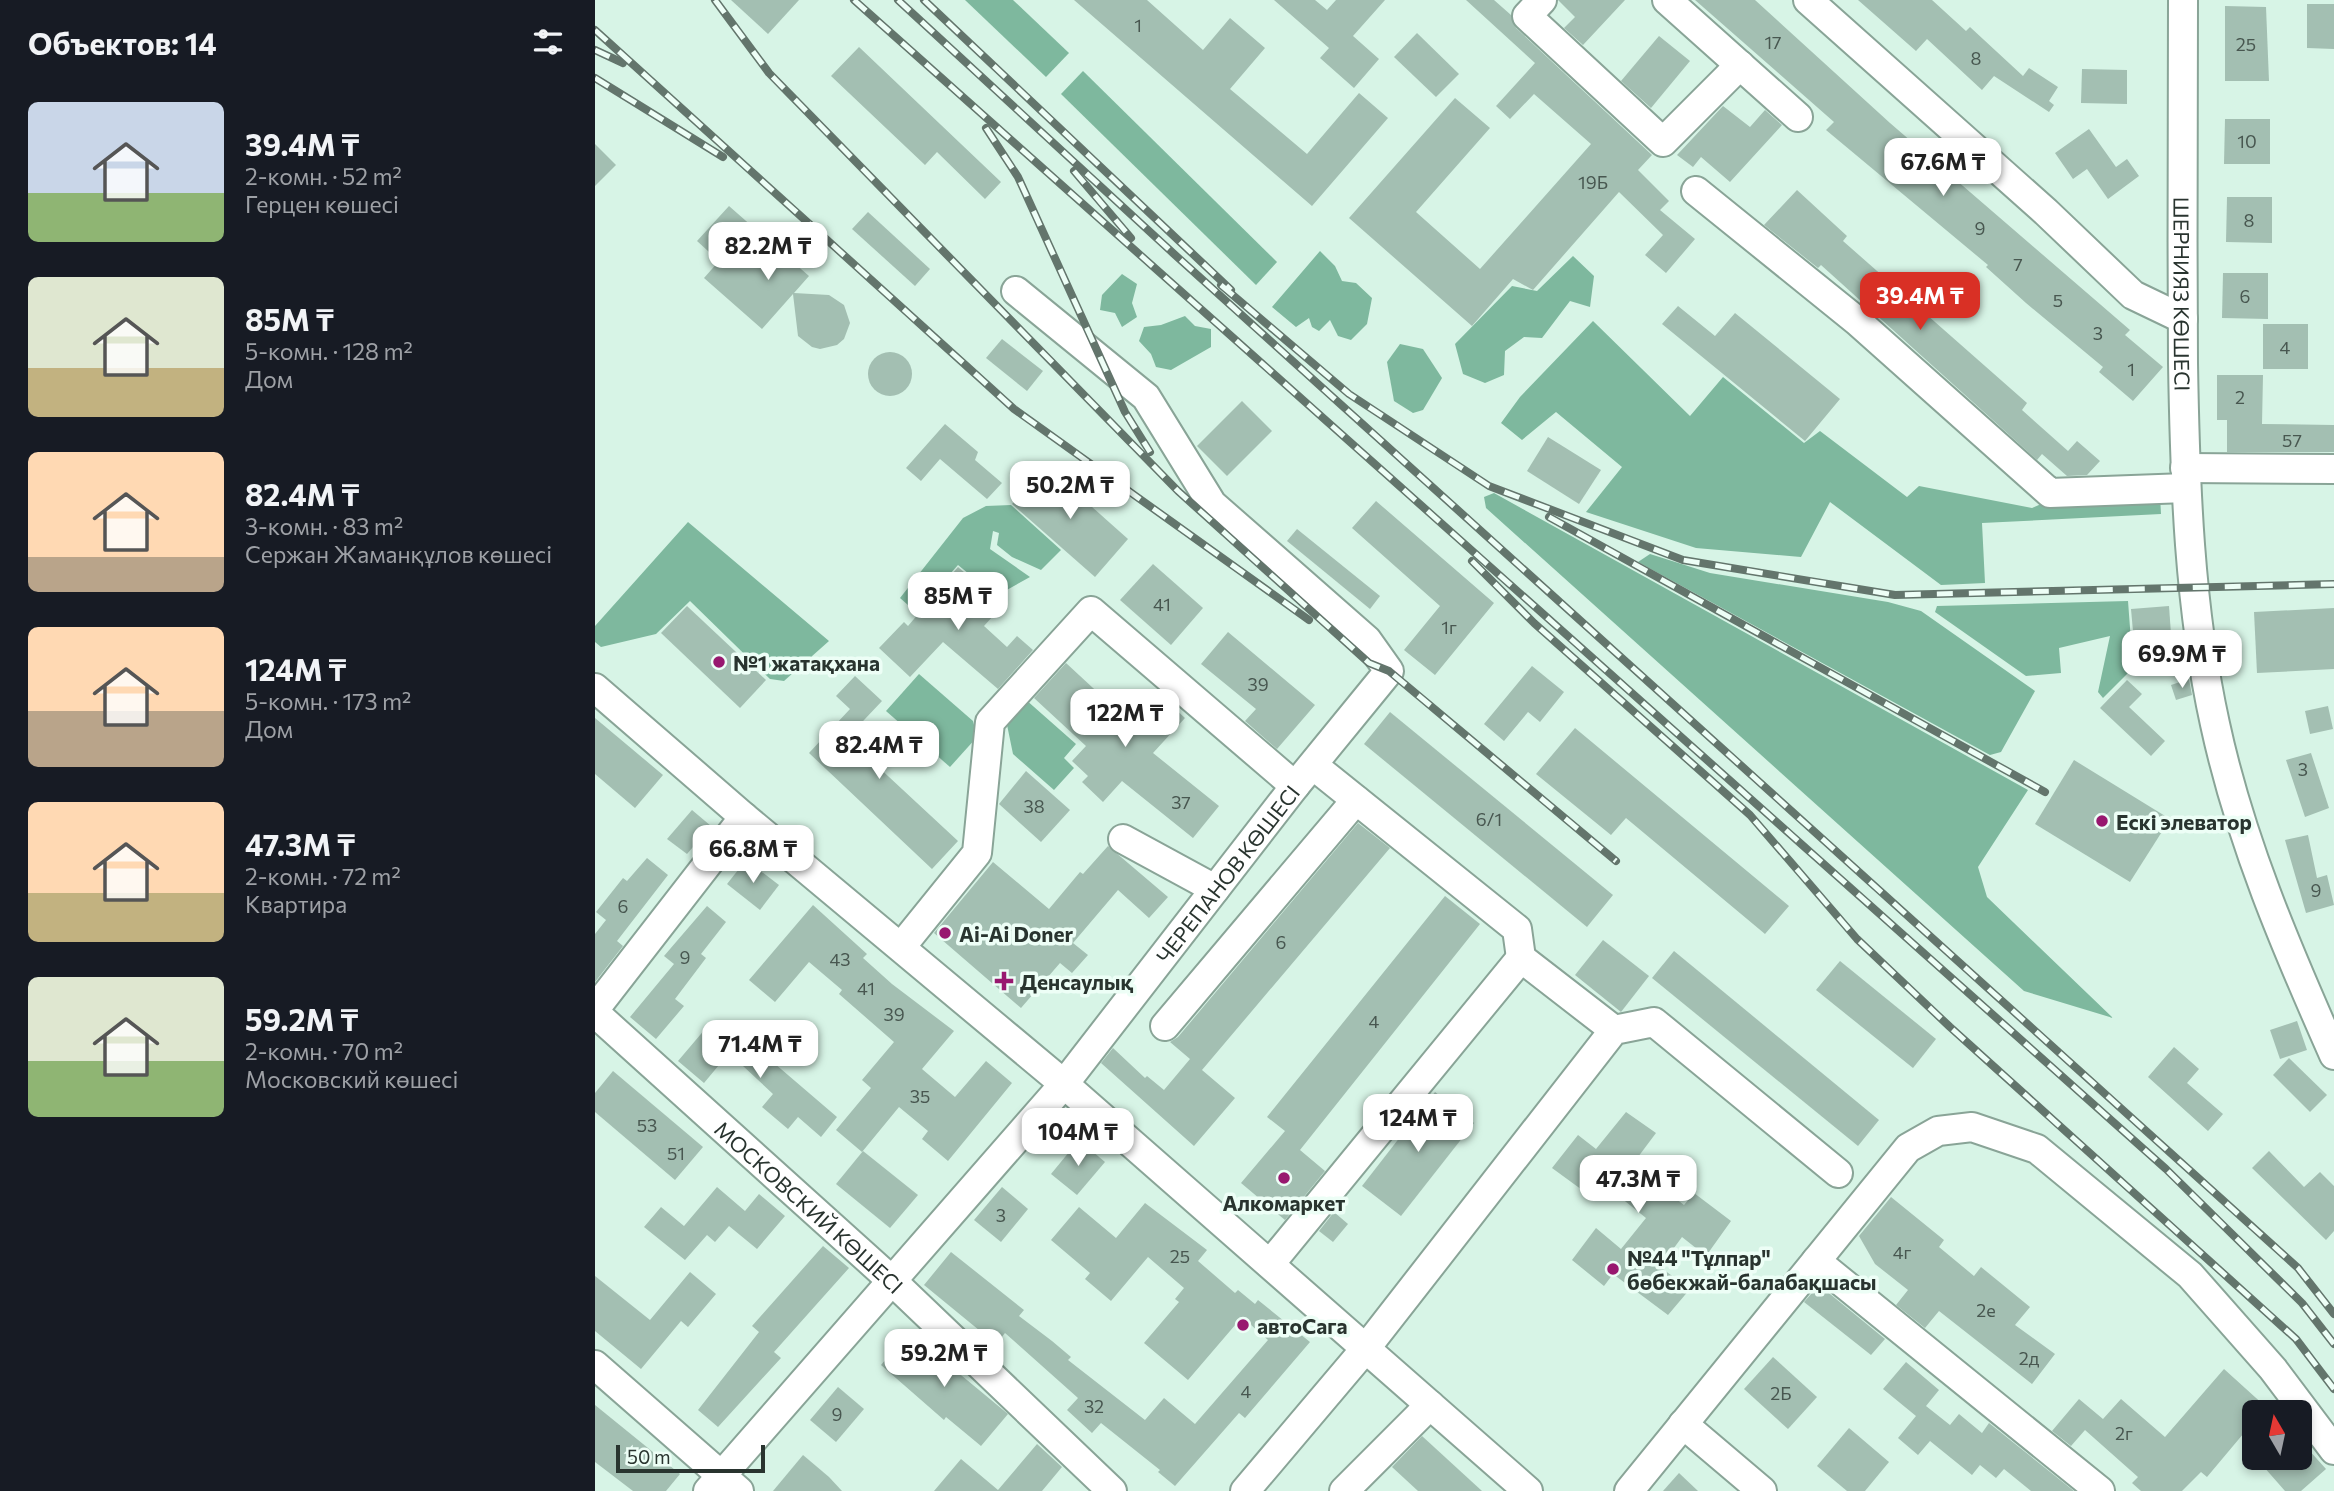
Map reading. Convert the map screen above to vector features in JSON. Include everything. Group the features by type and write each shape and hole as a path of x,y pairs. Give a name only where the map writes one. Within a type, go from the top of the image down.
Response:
{"street":[{"path":"1542,0 1527,16 1663,142 1740,65"},
{"path":"1667,0 1798,117"},
{"path":"1808,0 2046,212 2133,295 2183,319"},
{"name":"ШЕРНИЯЗ КӨШЕСІ","path":"2183,0 2185,478 2194,589 2214,723 2238,814 2270,906 2325,1012 2334,1055"},
{"path":"1696,191 1857,321 2050,493 2185,478 2334,469"},
{"name":"ЧЕРЕПАНОВ КӨШЕСІ","path":"723,1486 890,1279 1064,1084 1389,671 1367,640 1212,504 1146,397 1016,291"},
{"path":"901,947 977,853 990,722 1091,611 1304,776 1356,800 1517,929 1521,958 1614,1030"},
{"path":"595,688 744,817 1064,1084 1528,1491"},
{"path":"1165,1026 1356,800"},
{"path":"595,1011 744,817"},
{"path":"1123,838 1215,889"},
{"path":"1270,1264 1521,958"},
{"name":"МОСКОВСКИЙ КӨШЕСІ","path":"595,1011 890,1279 1112,1491"},
{"path":"1245,1491 1366,1348 1614,1030 1654,1022 1838,1173"},
{"path":"1629,1491 1908,1148 1938,1131 1972,1127 2038,1149 2190,1275 2273,1369 2334,1450"},
{"path":"1816,1261 2100,1491"},
{"path":"595,1365 723,1486"},
{"path":"1344,1491 1430,1405"},
{"path":"1683,1424 1762,1491"}],"green space":[{"path":"965,0 1013,0 1069,53 1046,77"},
{"path":"1083,71 1277,262 1256,285 1061,94"},
{"path":"1320,251 1335,266 1342,281 1356,283 1372,298 1367,324 1351,340 1338,336 1330,320 1319,331 1312,327 1309,318 1296,327 1272,307"},
{"path":"1573,256 1594,276 1590,307 1570,301 1542,338 1524,337 1505,351 1504,375 1485,383 1463,374 1455,344 1512,286 1537,291"},
{"path":"1122,274 1137,284 1132,303 1137,317 1122,327 1115,313 1100,310 1102,295"},
{"path":"1185,316 1195,326 1211,329 1211,347 1171,370 1156,367 1151,354 1139,341 1144,327 1161,325"},
{"path":"1593,321 1690,416 1723,377 1804,443 1820,431 1907,497 1919,486 2032,508 2048,501 2160,495 2161,514 1982,523 1985,583 1941,585 1830,502 1801,557 1696,548 1586,512 1622,467 1556,412 1522,440 1501,423 1520,397"},
{"path":"1400,344 1423,349 1442,378 1423,410 1413,413 1394,401 1387,362"},
{"path":"1494,493 2028,790 1978,867 1987,897 2113,1018 2024,991 1486,508 1484,497"},
{"path":"1011,505 1061,550 1041,570 1012,557 997,545 999,533 993,531 990,549 1030,577 996,596 958,565 916,612 900,598 963,518 986,506"},
{"path":"688,522 829,641 784,681 770,679 690,601 656,634 601,647 595,642 595,626"},
{"path":"1650,554 1710,573 1888,602 1921,611 2035,691 2001,752 1990,755 1638,562"},
{"path":"2128,601 2133,668 2103,698 2098,692 2110,636 2059,648 2061,673 2026,676 1935,612 1937,606"},
{"path":"919,674 973,721 977,737 950,767 886,711"},
{"path":"1025,699 1076,744 1064,758 1074,768 1054,790 1013,754 1006,720"}],"building":[{"path":"731,0 799,0 768,34"},
{"path":"1074,0 1147,0 1203,50 1230,18 1265,48 1230,89 1307,154 1359,93 1388,118 1312,206"},
{"path":"1274,0 1315,0 1327,10 1336,0 1385,0 1353,36 1379,59 1354,88 1320,58 1329,48"},
{"path":"1466,0 1494,0 1511,15 1516,28 1652,155 1638,170 1669,201 1660,210 1695,239 1666,273 1645,255 1663,235 1619,192 1533,290 1513,279 1472,326 1349,218 1455,98 1490,128 1416,212 1480,269 1591,144 1534,94 1510,119 1496,106 1535,63"},
{"path":"1558,0 1625,0 1583,45 1564,28 1575,17"},
{"path":"1695,0 1755,0 1890,123 2130,330 2125,335 2163,367 2133,401 2099,372 2103,367 2026,303 1986,267 1988,265 1826,130 1834,122"},
{"path":"1858,0 1932,0 1966,31 1970,27 2023,76 2029,68 2058,87 2049,101 2054,105 2049,112 1994,76 1982,90 1927,39 1916,51"},
{"path":"2307,4 2334,4 2334,49 2307,48"},
{"path":"2225,6 2266,7 2269,81 2225,81"},
{"path":"1417,33 1459,74 1436,97 1394,57"},
{"path":"1659,36 1690,61 1651,108 1621,81"},
{"path":"859,47 1001,182 985,199 937,152 925,165 831,76"},
{"path":"2082,69 2127,70 2127,104 2081,103"},
{"path":"1723,106 1750,127 1765,110 1782,125 1730,182 1701,157 1693,167 1677,155"},
{"path":"2225,119 2270,119 2270,164 2224,164"},
{"path":"2089,129 2116,167 2127,159 2139,176 2108,199 2087,169 2073,179 2055,153"},
{"path":"595,144 616,165 595,186"},
{"path":"1797,190 1847,236 1843,241 2027,403 2022,410 2068,451 2077,441 2100,461 2087,475 2067,476 2042,454 2037,460 1821,265 1818,268 1764,225"},
{"path":"2227,197 2272,197 2272,243 2226,242"},
{"path":"729,206 809,276 794,293 829,295 844,305 850,323 844,339 837,345 820,349 812,347 798,336 793,294 762,329 704,278 719,261 697,241"},
{"path":"868,212 930,269 915,286 852,229"},
{"path":"2223,273 2268,273 2268,319 2222,318"},
{"path":"1678,306 1715,336 1735,313 1840,399 1805,441 1662,324"},
{"path":"2263,324 2308,324 2308,369 2263,369"},
{"path":"1002,339 1043,371 1027,391 986,358"},
{"path":"890,352 905,359 912,374 905,389 890,396 875,389 868,374 875,359"},
{"path":"2217,375 2263,375 2262,424 2334,425 2334,452 2227,452 2227,420 2217,420"},
{"path":"1242,401 1272,431 1227,476 1197,446"},
{"path":"945,424 978,452 975,460 1002,483 987,499 940,459 921,481 906,468"},
{"path":"1548,437 1601,470 1579,504 1527,471"},
{"path":"1046,466 1128,539 1095,577 1012,504"},
{"path":"1376,501 1494,603 1435,675 1404,650 1440,606 1352,528"},
{"path":"1297,529 1380,596 1370,609 1287,541"},
{"path":"1153,564 1203,608 1171,645 1120,600"},
{"path":"958,567 1003,605 984,626 1007,647 1017,636 1033,650 998,689 943,642 910,677 879,648 904,622 908,626"},
{"name":"№1 жатақхана","path":"687,606 766,680 740,708 661,633"},
{"path":"2169,606 2173,662 2136,665 2131,609"},
{"path":"2334,608 2334,669 2257,673 2254,612"},
{"path":"1228,632 1315,705 1277,749 1245,721 1256,709 1201,664"},
{"path":"1066,663 1133,725 1160,695 1185,718 1153,753 1219,806 1193,838 1122,781 1103,802 1082,782 1088,776 1072,761 1086,746 1034,698"},
{"path":"1532,666 1564,692 1540,722 1528,712 1504,741 1484,724"},
{"path":"855,676 882,701 847,738 958,841 932,869 809,753 850,709 836,696"},
{"path":"2189,679 2192,695 2176,700 2171,685"},
{"path":"2127,680 2142,694 2129,707 2165,741 2151,756 2100,708"},
{"path":"2328,706 2333,729 2310,734 2305,711"},
{"path":"1390,712 1613,895 1587,927 1364,744"},
{"path":"595,718 663,775 635,808 595,774"},
{"path":"1575,728 1789,906 1765,934 1626,818 1611,835 1536,774"},
{"path":"2311,753 2329,808 2305,817 2286,760"},
{"name":"Ескі элеватор","path":"2074,760 2170,819 2130,882 2035,824"},
{"path":"1026,771 1070,810 1041,842 999,804"},
{"path":"692,810 711,826 687,854 667,839"},
{"path":"1358,823 1390,848 1202,1070 1235,1098 1194,1146 1101,1063 1113,1048 1145,1078 1147,1076 1164,1090 1190,1059 1170,1042 1178,1037"},
{"path":"2308,835 2317,878 2327,875 2334,905 2306,913 2285,840"},
{"path":"1108,846 1168,897 1149,918 1118,890 1073,943 1088,955 1072,973 1060,963 1021,1008 934,933 993,862 1049,909 1080,872 1083,874"},
{"path":"647,858 668,875 617,941 623,946 595,982 595,934 606,920 596,912 623,878 627,881"},
{"path":"746,860 779,885 760,910 727,884"},
{"path":"1445,896 1480,924 1300,1150 1325,1171 1285,1220 1241,1183 1285,1131 1267,1117"},
{"path":"813,905 867,954 863,958 892,984 954,1031 922,1069 955,1097 986,1061 1012,1083 948,1161 922,1139 928,1131 899,1107 862,1152 836,1130 871,1088 862,1080 894,1042 839,994 842,990 809,962 775,1002 749,980"},
{"path":"707,906 726,922 701,954 706,958 675,999 684,1006 656,1039 630,1017 674,964 664,956"},
{"path":"1603,940 1649,976 1621,1012 1575,975"},
{"path":"1674,951 1879,1120 1858,1146 1652,978"},
{"path":"1840,961 1936,1039 1913,1068 1816,990"},
{"path":"2297,1021 2307,1050 2280,1059 2270,1030"},
{"path":"706,1028 732,1049 745,1033 763,1048 760,1051 837,1117 821,1137 798,1117 788,1129 762,1107 773,1094 729,1053 704,1083 678,1061"},
{"path":"2174,1047 2199,1069 2187,1083 2223,1114 2208,1131 2148,1077"},
{"path":"2289,1058 2327,1095 2310,1112 2273,1075"},
{"path":"613,1071 703,1147 675,1180 595,1112 595,1093"},
{"path":"1435,1092 1474,1123 1401,1216 1362,1186"},
{"path":"1626,1112 1656,1133 1632,1165 1684,1205 1694,1193 1731,1221 1706,1256 1682,1237 1660,1267 1690,1289 1668,1315 1613,1274 1604,1286 1572,1260 1596,1228 1621,1249 1646,1218 1600,1181 1589,1195 1552,1168 1578,1135 1596,1149"},
{"path":"1079,1140 1105,1162 1077,1195 1051,1174"},
{"path":"863,1151 918,1195 890,1228 836,1184"},
{"path":"2269,1151 2304,1187 2320,1172 2334,1186 2334,1231 2326,1240 2252,1168"},
{"path":"717,1187 745,1211 759,1194 785,1216 757,1249 729,1226 715,1242 707,1235 685,1260 644,1227 661,1207 684,1226"},
{"path":"1002,1187 1028,1209 1001,1242 974,1220"},
{"path":"1891,1197 1944,1240 1939,1247 1974,1276 1981,1267 2030,1307 2015,1325 2055,1354 2032,1384 1939,1311 1925,1328 1896,1305 1908,1290 1875,1264 1859,1236"},
{"path":"1145,1203 1207,1250 1198,1261 1235,1293 1238,1290 1255,1304 1258,1300 1310,1342 1245,1418 1239,1413 1175,1486 1158,1472 1160,1470 1101,1423 1092,1433 1067,1410 1078,1398 1005,1333 996,1344 924,1285 951,1252 1024,1310 1019,1316 1071,1357 1068,1360 1145,1420 1164,1398 1195,1424 1268,1340 1242,1317 1188,1380 1144,1343 1179,1302 1175,1299 1184,1288 1148,1257 1111,1301 1085,1279 1090,1273 1051,1240 1079,1207 1116,1238"},
{"path":"1334,1212 1348,1224 1333,1242 1319,1231"},
{"path":"823,1246 849,1268 774,1352 781,1358 718,1427 698,1410 759,1332 752,1326"},
{"path":"690,1272 716,1294 688,1327 681,1321 641,1369 595,1331 595,1276 650,1320"},
{"path":"1819,1285 1885,1339 1871,1355 1804,1302"},
{"path":"909,1332 1008,1414 981,1446 946,1417 944,1420 881,1365"},
{"path":"1773,1357 1817,1397 1788,1429 1744,1389"},
{"path":"1906,1362 1939,1390 1926,1406 1950,1425 1959,1414 1982,1433 1989,1423 2074,1491 2031,1491 2004,1469 1996,1478 1980,1465 1972,1475 1930,1441 1918,1455 1898,1438 1916,1416 1883,1389"},
{"path":"2224,1369 2258,1400 2242,1400 2242,1435 2207,1477 2201,1472 2182,1491 2141,1491 2132,1483 2138,1477 2085,1430 2071,1446 2052,1431 2079,1399 2103,1419 2121,1399 2165,1437"},
{"path":"838,1387 864,1409 836,1442 810,1420"},
{"path":"595,1405 680,1474 666,1491 633,1491 595,1462"},
{"path":"1849,1428 1889,1462 1865,1491 1847,1491 1817,1466"},
{"path":"1422,1436 1482,1491 1418,1491 1392,1467"},
{"path":"1037,1444 1062,1467 1042,1491 934,1491 961,1459 998,1490"},
{"path":"2312,1453 2326,1469 2301,1491 2285,1491 2267,1470 2312,1470"},
{"path":"803,1455 829,1477 842,1491 773,1491"},
{"path":"1679,1473 1698,1491 1663,1491"}],"railway":[{"path":"715,0 769,73 1178,491 1369,663 1389,671 1616,861"},
{"path":"854,0 2166,1169 2302,1303 2334,1344"},
{"path":"898,0 1174,254 2298,1268 2334,1314"},
{"path":"924,0 1231,290"},
{"path":"595,30 1014,409 1309,620"},
{"path":"595,50 623,63"},
{"path":"595,78 723,157"},
{"path":"986,128 1018,177 1125,412 1150,452"},
{"path":"1074,171 1131,238"},
{"path":"1221,285 1349,394 1489,486 1683,560 1895,595 2334,584"},
{"path":"1549,517 2045,792"},
{"path":"1472,561 1534,623 1750,815 1857,939 1950,1027 2296,1339 2334,1389"}],"place":[{"name":"№1 жатақхана","path":"719,662"},
{"name":"Ескі элеватор","path":"2102,821"},
{"name":"Ai-Ai Doner","path":"945,933"},
{"name":"Денсаулық","path":"1004,981"},
{"name":"Алкомаркет","path":"1284,1178"},
{"name":"№44 \"Тұлпар\" бөбекжай-балабақшасы","path":"1613,1269"},
{"name":"автоСага","path":"1243,1325"}]}
